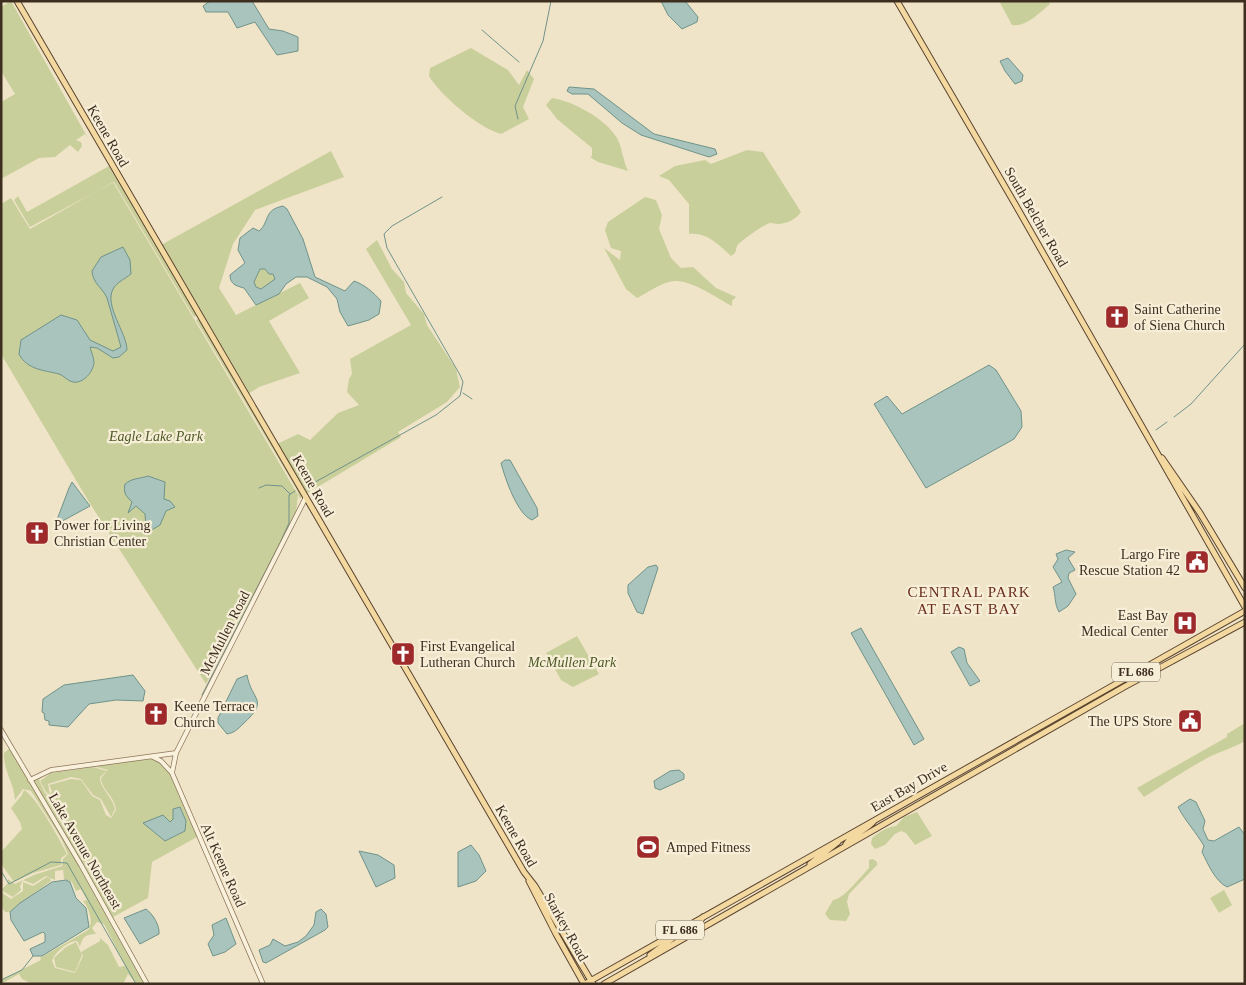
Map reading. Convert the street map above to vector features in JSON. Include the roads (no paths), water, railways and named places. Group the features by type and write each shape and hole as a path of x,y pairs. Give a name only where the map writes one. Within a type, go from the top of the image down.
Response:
{"main road":[{"name":"Keene Road","path":"17,1 529,881"},
{"name":"South Belcher Road","path":"897,1 1245,607"},
{"name":"South Belcher Road","path":"1153,446 1200,513 1245,588"},
{"name":"East Bay Drive","path":"588,983 1245,611"},
{"name":"East Bay Drive","path":"604,984 1052,728 1245,622"},
{"path":"1052,728 1060,715"},
{"path":"846,845 850,839 870,827 876,819"},
{"path":"808,867 814,859 834,847 839,840"},
{"name":"Starkey Road","path":"529,881 531,889 588,983"},
{"path":"680,940 684,933 699,923 704,917"},
{"path":"646,959 657,948 673,938 677,931"}],"street":[{"name":"McMullen Road","path":"176,753 306,497"},
{"name":"Lake Avenue Northeast","path":"1,730 147,984"},
{"path":"30,780 51,770 176,753 172,773"},
{"path":"150,756 161,761 172,773"},
{"name":"Alt Keene Road","path":"172,773 263,984"}],"water":[{"path":"210,1 252,1 269,29 283,31 298,37 298,51 277,55 255,22 237,28 228,12 206,12 203,6"},
{"path":"661,1 685,1 698,17 697,22 682,29 668,15"},
{"path":"1008,58 1023,75 1022,81 1015,84 1000,61"},
{"path":"569,87 594,89 654,134 715,149 717,154 709,157 641,135 622,123 588,94 572,94 567,91"},
{"path":"283,206 287,209 303,239 315,277 345,291 354,281 362,285 381,301 379,314 369,320 348,326 340,312 337,299 327,287 307,277 296,277 286,284 279,294 256,305 244,288 232,283 230,275 245,263 238,250 240,238 253,228 259,231 272,210","holes":["260,269 265,269 269,274 273,274 275,279 261,289 256,287 254,282"]},
{"path":"123,247 130,260 131,274 119,282 113,289 111,303 124,336 127,350 119,357 113,358 97,348 90,347 94,361 93,366 87,377 77,382 71,381 59,374 31,366 22,359 19,354 21,340 61,315 77,320 90,340 113,351 121,347 107,298 94,279 92,271 101,257"},
{"path":"989,365 996,370 1021,411 1022,427 1014,439 926,488 874,404 887,396 902,414"},
{"path":"505,460 510,460 537,508 538,516 532,520 521,511 512,495 501,463"},
{"path":"148,476 165,482 164,499 170,501 175,507 166,511 160,525 150,531 146,527 145,514 136,506 128,513 132,502 124,490 125,484 128,482"},
{"path":"72,482 90,506 55,525 69,488"},
{"path":"1066,550 1075,552 1068,558 1075,570 1069,573 1068,578 1076,594 1068,606 1059,612 1056,606 1053,587 1062,582 1053,567 1058,559 1056,554"},
{"path":"656,565 658,568 643,614 637,612 628,593 628,585 648,567"},
{"path":"861,628 924,739 914,745 851,633"},
{"path":"959,647 964,649 967,663 980,681 970,686 951,652"},
{"path":"133,675 145,691 143,701 116,700 89,704 68,727 49,725 49,721 45,720 44,713 42,712 43,699 64,685"},
{"path":"247,675 257,700 256,710 234,732 227,734 218,723 218,718 237,679"},
{"path":"679,770 684,774 684,779 660,790 655,788 654,781 670,771"},
{"path":"1190,799 1196,802 1205,821 1203,829 1208,840 1214,841 1239,827 1245,835 1245,879 1227,887 1215,876 1202,852 1204,846 1178,807"},
{"path":"180,807 186,821 185,831 165,841 143,823 163,815 170,822 173,819 173,809"},
{"path":"471,845 479,855 486,871 476,881 458,887 458,852"},
{"path":"359,851 378,855 394,865 395,878 376,887"},
{"path":"66,880 70,882 76,898 86,908 89,927 42,956 33,956 30,949 45,942 45,934 43,932 24,941 11,920 10,912 20,903 52,882"},
{"path":"146,909 156,920 159,934 140,944 124,918"},
{"path":"321,909 326,914 328,927 325,930 266,963 263,962 259,950 270,945 273,939 285,946 298,942 306,936 314,925 316,912"},
{"path":"226,918 236,944 225,952 213,956 208,944 214,935 212,925"}],"waterway":[{"path":"518,119 515,106 543,41 551,1"},
{"path":"482,30 519,62"},
{"path":"308,486 436,415 460,396 463,382 460,375 387,248 384,234 392,226 442,197"},
{"path":"1174,417 1191,404 1245,344"},
{"path":"463,393 472,399"},
{"path":"1156,430 1167,422"},
{"path":"259,488 266,485 282,486 290,494"},
{"path":"202,695 280,543 289,523 289,495 295,491"},
{"path":"1,871 9,884 51,862 67,863 136,984"},
{"path":"1,980 22,970 33,956"}],"place":[{"name":"Saint Catherine of Siena Church","path":"1117,317"},
{"name":"Power for Living Christian Center","path":"37,533"},
{"name":"Largo Fire Rescue Station 42","path":"1197,562"},
{"name":"East Bay Medical Center","path":"1185,623"},
{"name":"First Evangelical Lutheran Church","path":"403,654"},
{"name":"Keene Terrace Church","path":"156,714"},
{"name":"The UPS Store","path":"1190,721"},
{"name":"Amped Fitness","path":"648,847"}],"district":[{"name":"CENTRAL PARK AT EAST BAY","path":"969,600"}],"park label":[{"name":"Eagle Lake Park","path":"156,436"},
{"name":"McMullen Park","path":"572,662"}]}
